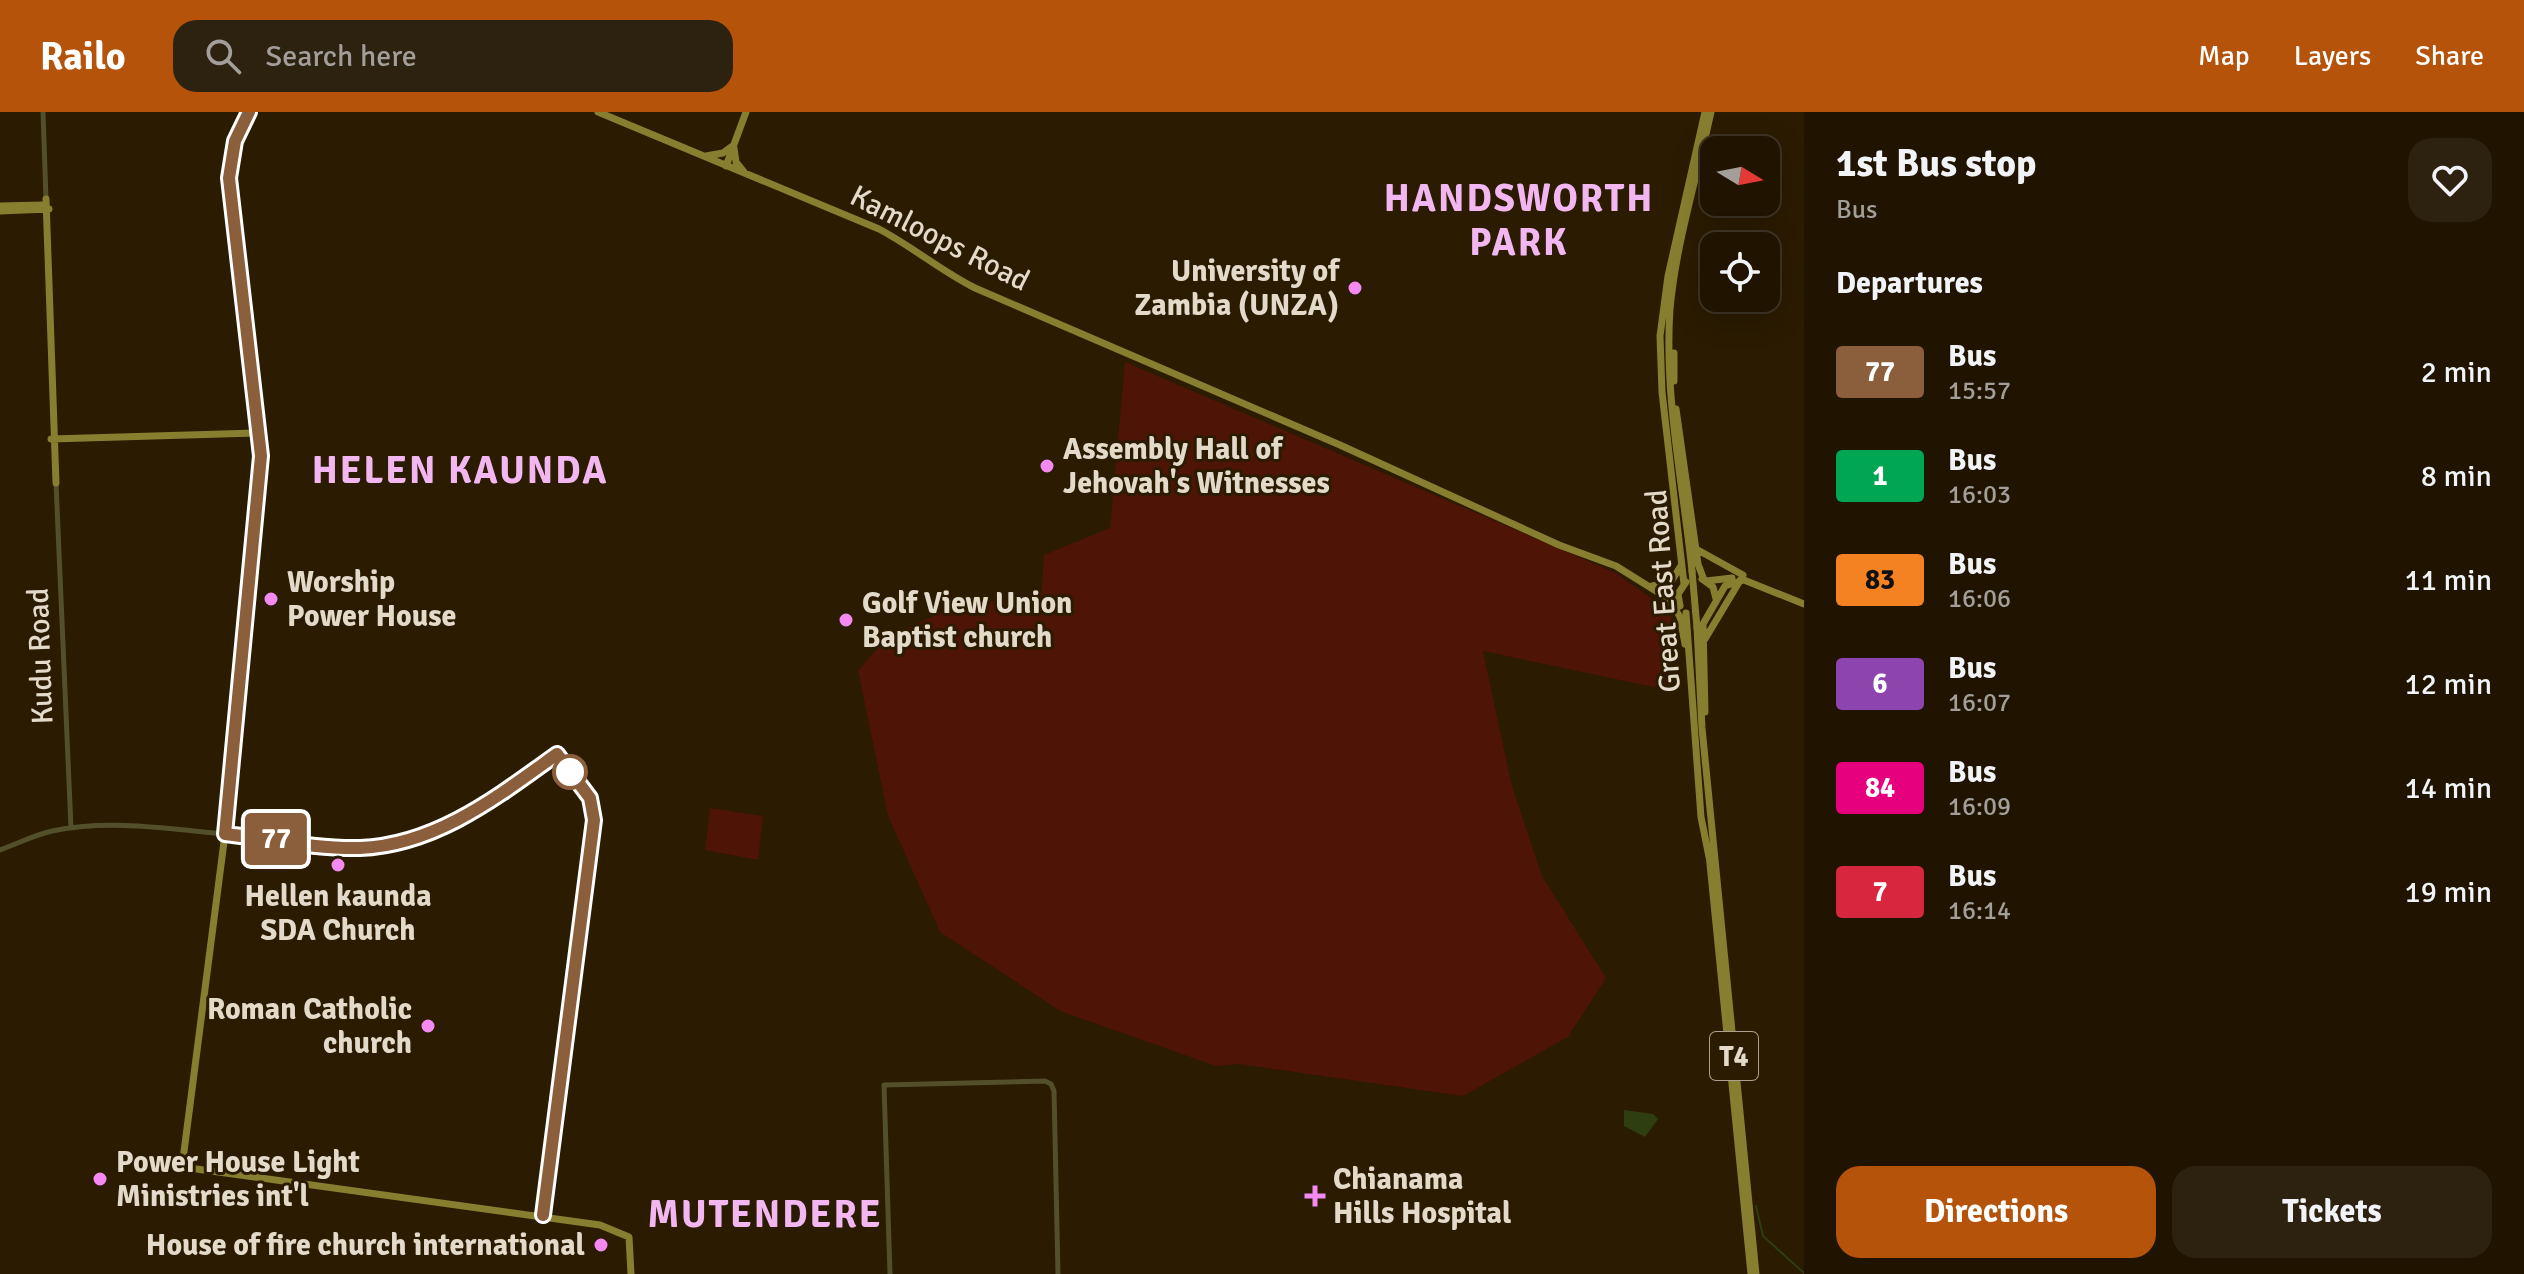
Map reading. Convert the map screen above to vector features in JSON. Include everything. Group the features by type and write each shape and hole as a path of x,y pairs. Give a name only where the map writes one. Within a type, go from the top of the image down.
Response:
{"main road":[{"path":"249,112 235,141 229,178 261,476 225,834 182,1167 600,1225 625,1233 631,1242 631,1274"},
{"name":"Kamloops Road","path":"598,112 879,229 907,244 943,272 975,288 1340,445 1559,545 1616,566 1683,610"},
{"path":"726,166 746,112"},
{"name":"Great East Road","path":"1705,112 1668,276 1667,316 1671,401 1691,571 1712,861 1753,1274"},
{"name":"Great East Road","path":"1682,585 1682,558 1662,392 1660,336 1711,112"},
{"path":"699,154 723,153 735,142"},
{"path":"735,142 736,162 744,173"},
{"path":"32,207 41,199 45,189"},
{"path":"0,209 46,205"},
{"name":"Kudu Road","path":"46,205 56,483"},
{"name":"Kudu Road","path":"46,205 54,437"},
{"path":"32,207 45,220"},
{"name":"Great East Road","path":"1667,316 1674,397 1696,549 1705,580"},
{"path":"54,437 258,431"},
{"path":"54,437 76,439 258,431"},
{"path":"56,483 62,447 76,439"},
{"path":"1696,549 1743,577 1804,602"},
{"path":"1651,587 1674,579 1682,558"},
{"path":"1651,587 1682,585 1691,579 1743,577"},
{"path":"1682,585 1678,594 1683,610 1698,616 1710,611 1727,585 1743,577"},
{"path":"1703,642 1743,577"},
{"path":"1705,580 1716,599"},
{"path":"1669,600 1680,617 1687,658"},
{"name":"Great East Road","path":"1683,610 1703,836 1712,861"},
{"name":"Great East Road","path":"1710,611 1703,624 1703,642 1707,741 1717,833 1712,861"},
{"path":"225,834 349,848 388,845 425,836 460,819 557,754 590,798 594,820 543,1215"}],"street":[{"name":"Kudu Road","path":"43,112 46,205"},
{"name":"Kudu Road","path":"56,483 71,828"},
{"path":"0,850 49,832 71,828 143,828 225,834"},
{"path":"890,1274 884,1085 1045,1081 1051,1084 1054,1091 1058,1274"}],"shaded area":[{"path":"1125,362 1616,573 1671,612 1677,692 1483,651 1512,786 1542,876 1606,978 1568,1037 1463,1096 1239,1064 1216,1066 1060,1011 940,932 888,816 858,671 884,640 956,605 1041,596 1044,555 1110,528"},
{"path":"710,808 763,816 758,860 705,850"},
{"path":"1624,1110 1653,1114 1658,1119 1645,1137 1624,1126"}],"waterway":[{"path":"1756,1206 1763,1236 1804,1273"}],"bus line":[{"name":"77","path":"249,112 235,141 229,178 261,450 261,476 225,834 349,848 388,845 446,827 557,754 590,798 594,820 543,1215"}],"place":[{"name":"University of Zambia (UNZA)","path":"1355,288"},
{"name":"Assembly Hall of Jehovah's Witnesses","path":"1047,466"},
{"name":"Worship Power House","path":"271,599"},
{"name":"Golf View Union Baptist church","path":"846,620"},
{"name":"Hellen kaunda SDA Church","path":"338,865"},
{"name":"Roman Catholic church","path":"428,1026"},
{"name":"Power House Light Ministries int'l","path":"100,1179"},
{"name":"Chianama Hills Hospital","path":"1315,1196"},
{"name":"House of fire church international","path":"601,1245"}],"district":[{"name":"HANDSWORTH PARK","path":"1519,220"},
{"name":"HELEN KAUNDA","path":"460,470"},
{"name":"MUTENDERE","path":"765,1214"}]}
